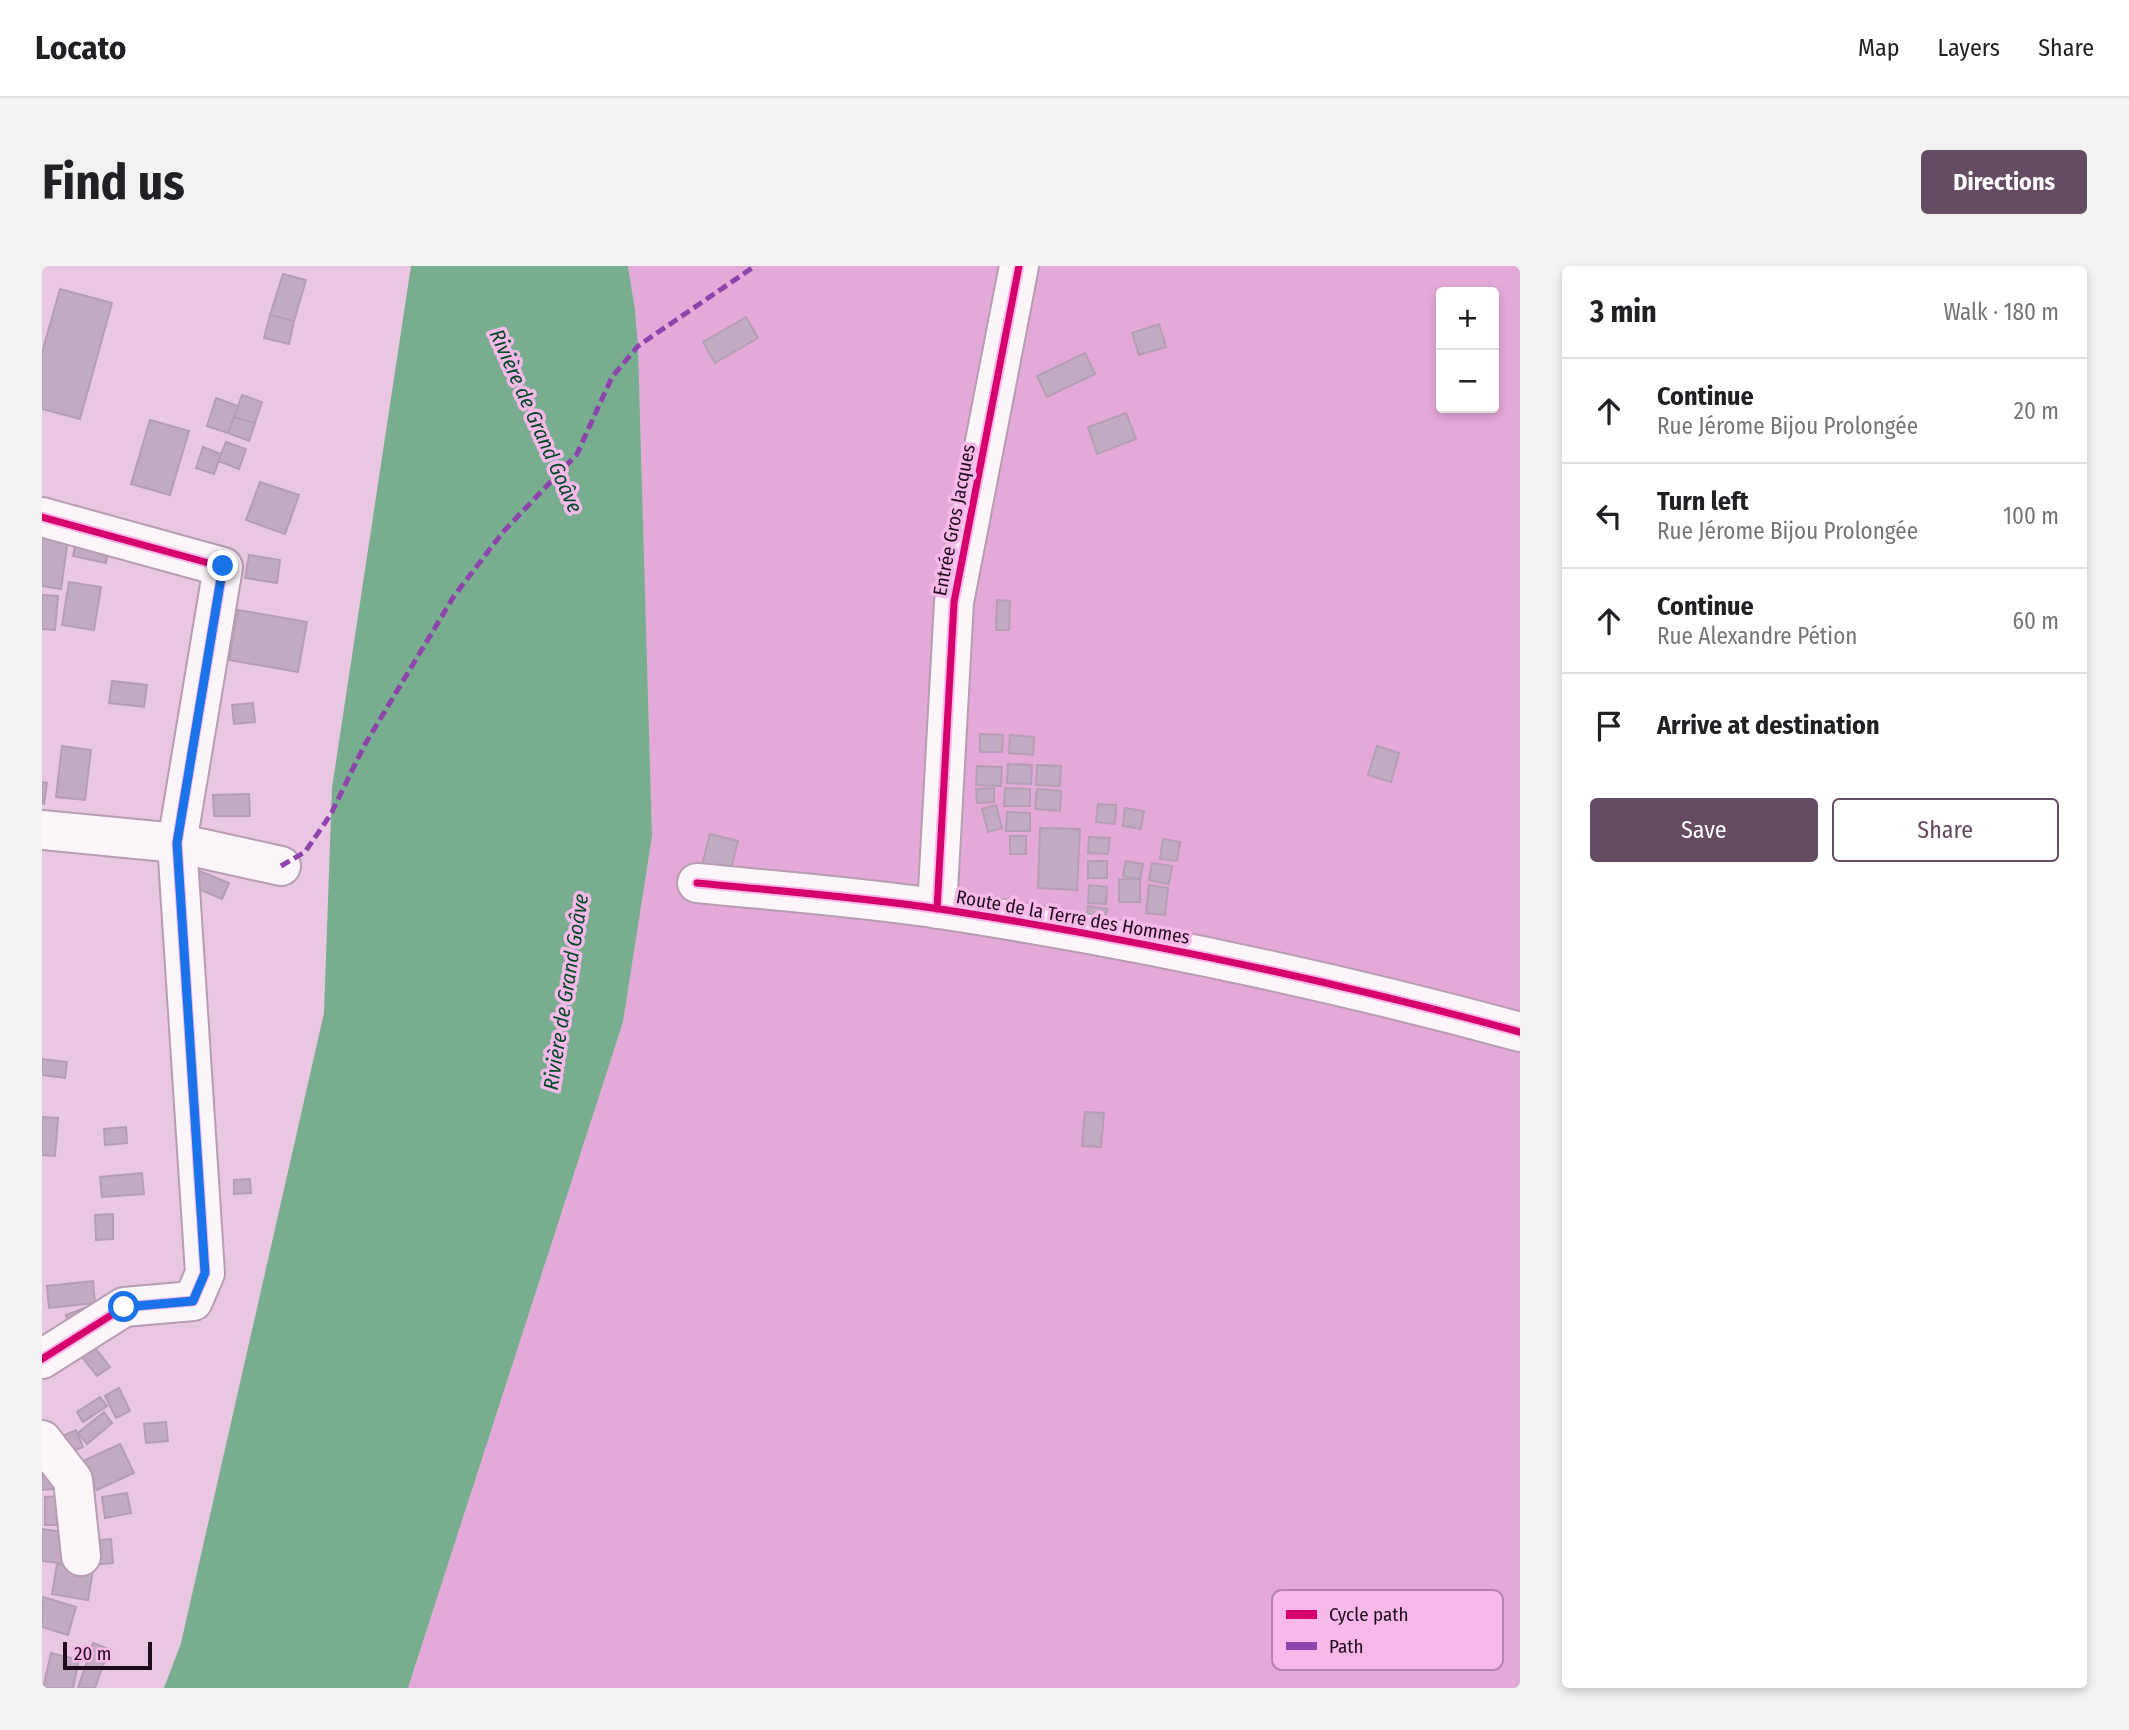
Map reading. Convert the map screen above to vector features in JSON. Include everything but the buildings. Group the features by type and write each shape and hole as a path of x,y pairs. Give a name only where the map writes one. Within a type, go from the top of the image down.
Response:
{"street":[{"name":"Entrée Gros Jacques","path":"937,909 954,602 1019,266"},
{"path":"42,517 223,566 177,843 205,1273 193,1301 124,1307 42,1359"},
{"path":"42,830 177,843 281,866"},
{"name":"Route de la Terre des Hommes","path":"698,883 937,909 1114,938 1400,1000 1520,1032"},
{"path":"42,1440 73,1480 81,1556"}],"shaded area":[{"path":"628,266 1520,266 1520,1688 408,1688 623,1022 652,836 638,346"}],"water":[{"name":"Rivière de Grand Goâve","path":"411,266 628,266 638,346 652,836 623,1022 408,1688 164,1688 181,1643 324,1013 332,788"}],"marked path":[{"path":"281,866 305,852 331,814 364,746 454,596 503,532 577,454 612,377 638,346 755,266"}],"cycle path":[{"path":"937,909 954,602 1019,266"},
{"path":"42,517 223,567 177,843 205,1273 193,1301 124,1307 42,1359"},
{"path":"697,883 910,905 1086,934 1304,978 1520,1032"}],"route":[{"path":"124,1307 193,1301 205,1273 177,843 223,566"}]}
